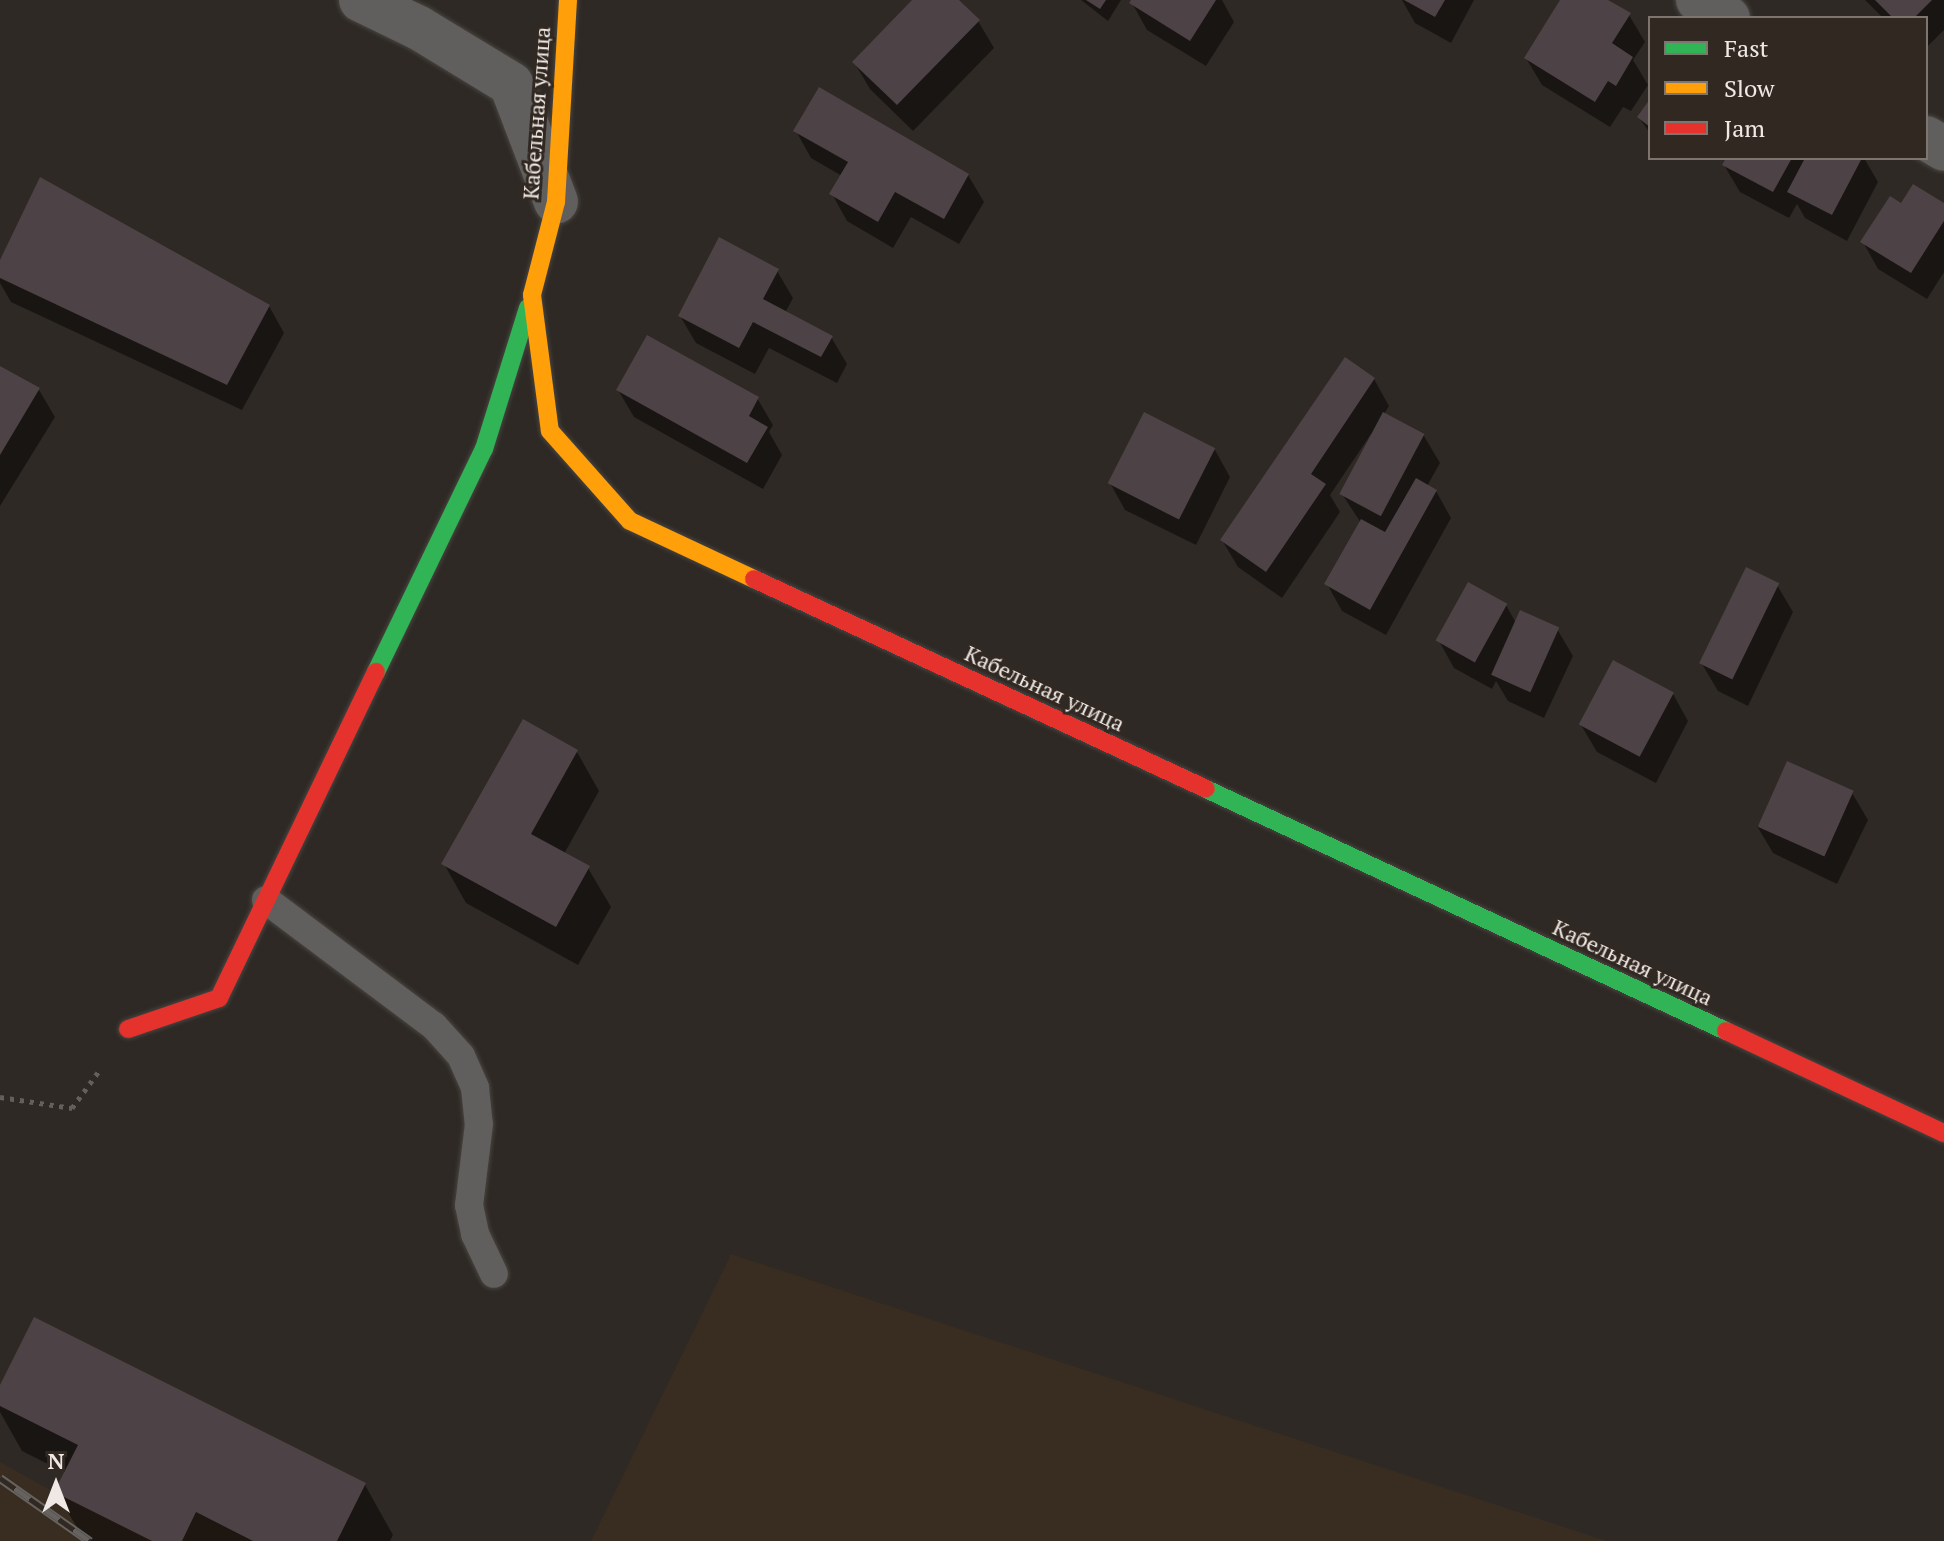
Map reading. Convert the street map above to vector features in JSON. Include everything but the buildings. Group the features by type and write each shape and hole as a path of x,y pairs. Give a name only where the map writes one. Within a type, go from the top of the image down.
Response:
{"street":[{"path":"361,0 419,28 511,84 556,202"},
{"name":"Кабельная улица","path":"568,0 556,202 532,295 550,431 630,521 1944,1133"},
{"path":"1698,0 1725,16"},
{"path":"128,1029 219,998 484,449 532,295"}],"lane":[{"path":"266,900 434,1026 461,1056 475,1088 479,1124 469,1205 475,1234 494,1274"}],"path":[{"path":"0,1097 72,1108 128,1029"}],"shaded area":[{"path":"731,1254 1607,1541 591,1541"},
{"path":"0,1462 54,1492 152,1541 0,1541"},
{"path":"196,1512 253,1541 182,1541"}],"railway":[{"path":"0,1478 90,1541"}],"traffic: fast":[{"path":"376,672 484,449 528,308"},
{"path":"1206,789 1726,1031"}],"traffic: slow":[{"path":"568,0 556,202 532,295 550,431 630,521 754,579"}],"traffic: jam":[{"path":"754,579 1206,789"},
{"path":"128,1029 219,998 376,672"},
{"path":"1726,1031 1944,1133"}]}
